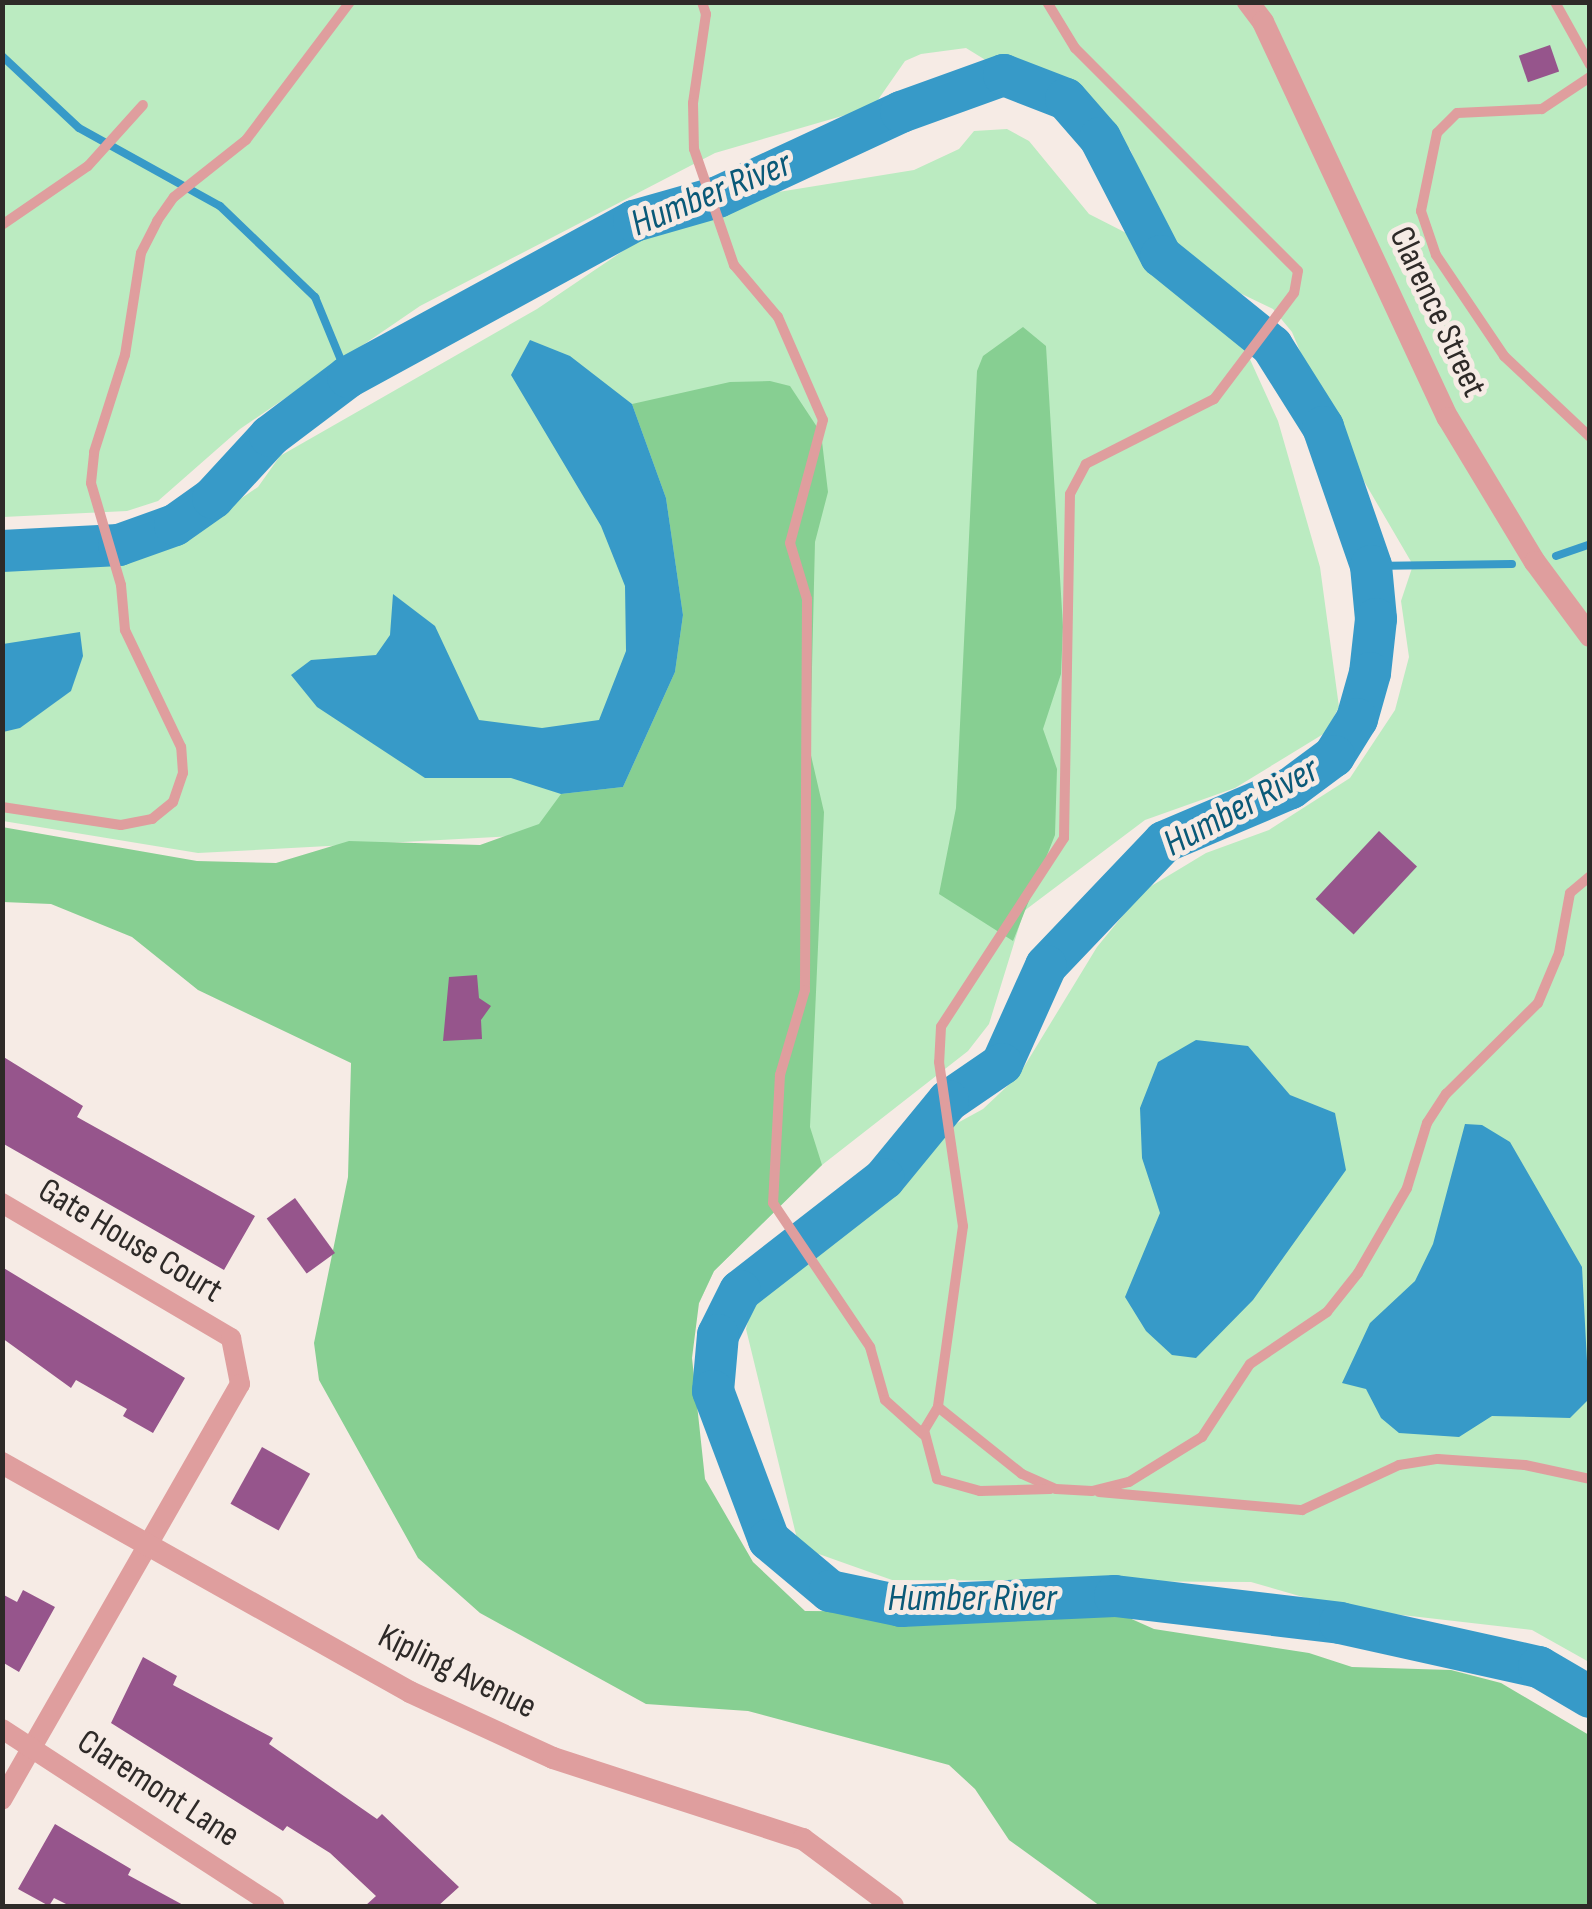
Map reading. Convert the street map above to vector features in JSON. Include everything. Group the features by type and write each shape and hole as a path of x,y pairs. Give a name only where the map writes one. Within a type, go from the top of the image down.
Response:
{"street":[{"name":"Clarence Street","path":"1248,2 1263,22 1448,418 1535,562 1590,636"},
{"name":"Gate House Court","path":"2,1203 231,1338 240,1384 2,1800"},
{"name":"Kipling Avenue","path":"2,1463 410,1692 553,1758 803,1839 893,1906"},
{"name":"Claremont Lane","path":"2,1728 275,1906"}],"lane":[{"path":"2,806 121,825 152,819 173,802 182,773 181,747 124,630 120,585 92,482 94,452 124,354 141,253 174,197 246,140 350,2"},
{"path":"702,2 706,14 693,103 694,149 734,265 778,317 823,420 790,543 807,599 805,990 780,1075 773,1203 870,1348 885,1400 924,1436 937,1479 954,1487 1062,1489 1302,1510 1399,1465 1438,1459 1525,1464 1590,1479"},
{"path":"924,1436 938,1406 962,1226 939,1062 940,1028 1064,838 1070,494 1086,464 1214,399 1294,294 1298,271 1074,48 1046,2"},
{"path":"1555,2 1590,65"},
{"path":"1590,77 1542,109 1458,113 1437,133 1421,210 1436,255 1504,356 1590,437"},
{"path":"2,225 88,166 143,105"},
{"path":"1092,1491 1129,1482 1202,1437 1250,1364 1327,1312 1408,1188 1427,1123 1446,1094 1538,1002 1559,953 1570,893 1590,876"},
{"path":"938,1406 1022,1474 1062,1489"}],"green space":[{"path":"2,3 1589,3 1589,1662 1532,1630 1341,1608 1251,1582 892,1580 799,1547 746,1329 759,1278 921,1143 983,1109 1019,1075 1097,947 1143,891 1206,853 1269,830 1350,778 1395,710 1409,657 1401,601 1413,565 1330,423 1292,332 1273,309 1196,272 1159,220 1130,149 966,48 921,54 905,61 873,107 715,153 420,306 240,429 158,501 127,511 3,517"},
{"path":"1007,129 1029,141 1089,214 1140,240 1172,284 1243,344 1278,421 1320,567 1339,707 1325,733 1235,788 1145,820 1024,911 989,1024 968,1051 822,1165 714,1271 699,1303 608,831 198,853 3,821 2,571 93,560 189,534 258,487 280,456 537,309 657,228 766,194 914,170 959,149 974,131"},
{"path":"1023,327 1046,346 1063,627 1061,674 1043,729 1057,769 1055,835 1013,941 939,894 956,808 977,371 983,356"},
{"path":"770,381 790,386 821,433 828,492 815,542 810,751 824,812 810,1127 822,1165 714,1271 699,1303 692,1358 705,1479 753,1562 805,1611 1118,1613 1154,1629 1309,1653 1352,1667 1451,1670 1501,1683 1589,1735 1589,1906 1100,1906 1009,1840 975,1789 949,1765 748,1711 646,1704 480,1613 418,1558 319,1380 314,1343 348,1177 351,1063 198,990 132,937 51,904 3,902 2,827 197,861 276,863 349,841 480,845 539,824 561,794 623,787 675,672 683,615 666,498 632,404 730,382"}],"water":[{"path":"530,340 570,356 632,404 666,498 683,615 675,672 623,787 561,794 511,778 425,778 317,707 291,675 311,660 376,655 390,635 393,594 435,626 479,720 542,728 599,720 626,651 625,586 601,526 511,375"},
{"path":"80,632 83,656 71,691 20,728 3,732 3,644"},
{"path":"1196,1040 1248,1046 1290,1095 1335,1113 1346,1170 1253,1300 1196,1358 1172,1355 1146,1331 1125,1297 1160,1213 1142,1158 1140,1108 1158,1062"},
{"path":"1465,1124 1482,1125 1510,1142 1582,1267 1589,1399 1570,1418 1492,1416 1459,1437 1399,1433 1381,1418 1366,1389 1342,1383 1370,1323 1415,1281 1433,1244"}],"building":[{"path":"1550,45 1559,71 1528,82 1519,56"},
{"path":"1379,831 1417,866 1354,934 1316,899"},
{"path":"477,975 479,998 491,1006 481,1020 482,1039 443,1041 449,977"},
{"path":"2,1056 83,1106 77,1117 255,1216 224,1270 2,1143"},
{"path":"295,1198 335,1253 307,1274 267,1219"},
{"path":"2,1267 185,1378 153,1433 123,1416 127,1409 76,1380 71,1388 2,1338"},
{"path":"262,1447 310,1474 279,1531 230,1504"},
{"path":"23,1590 55,1607 19,1672 2,1662 2,1594 17,1602"},
{"path":"143,1657 177,1676 173,1685 273,1738 269,1744 377,1819 382,1814 459,1887 438,1906 365,1906 376,1896 330,1853 287,1826 283,1831 111,1723"},
{"path":"55,1824 131,1869 128,1875 185,1906 70,1906 54,1898 49,1906 18,1889"}],"waterway":[{"path":"2,56 79,128 220,206 315,297 348,377"},
{"name":"Humber River","path":"2,551 119,545 175,525 213,498 270,436 348,377 634,221 718,197 901,112 1004,75 1066,99 1100,138 1161,256 1272,346 1323,427 1371,566 1376,619 1370,673 1357,719 1334,756 1291,788 1164,842 1046,966 1002,1064 948,1101 884,1179 740,1291 718,1335 713,1391 769,1540 830,1591 901,1606 1115,1596 1340,1623 1539,1667 1590,1697"},
{"path":"1556,556 1590,544"},
{"path":"1371,566 1512,564"}]}
